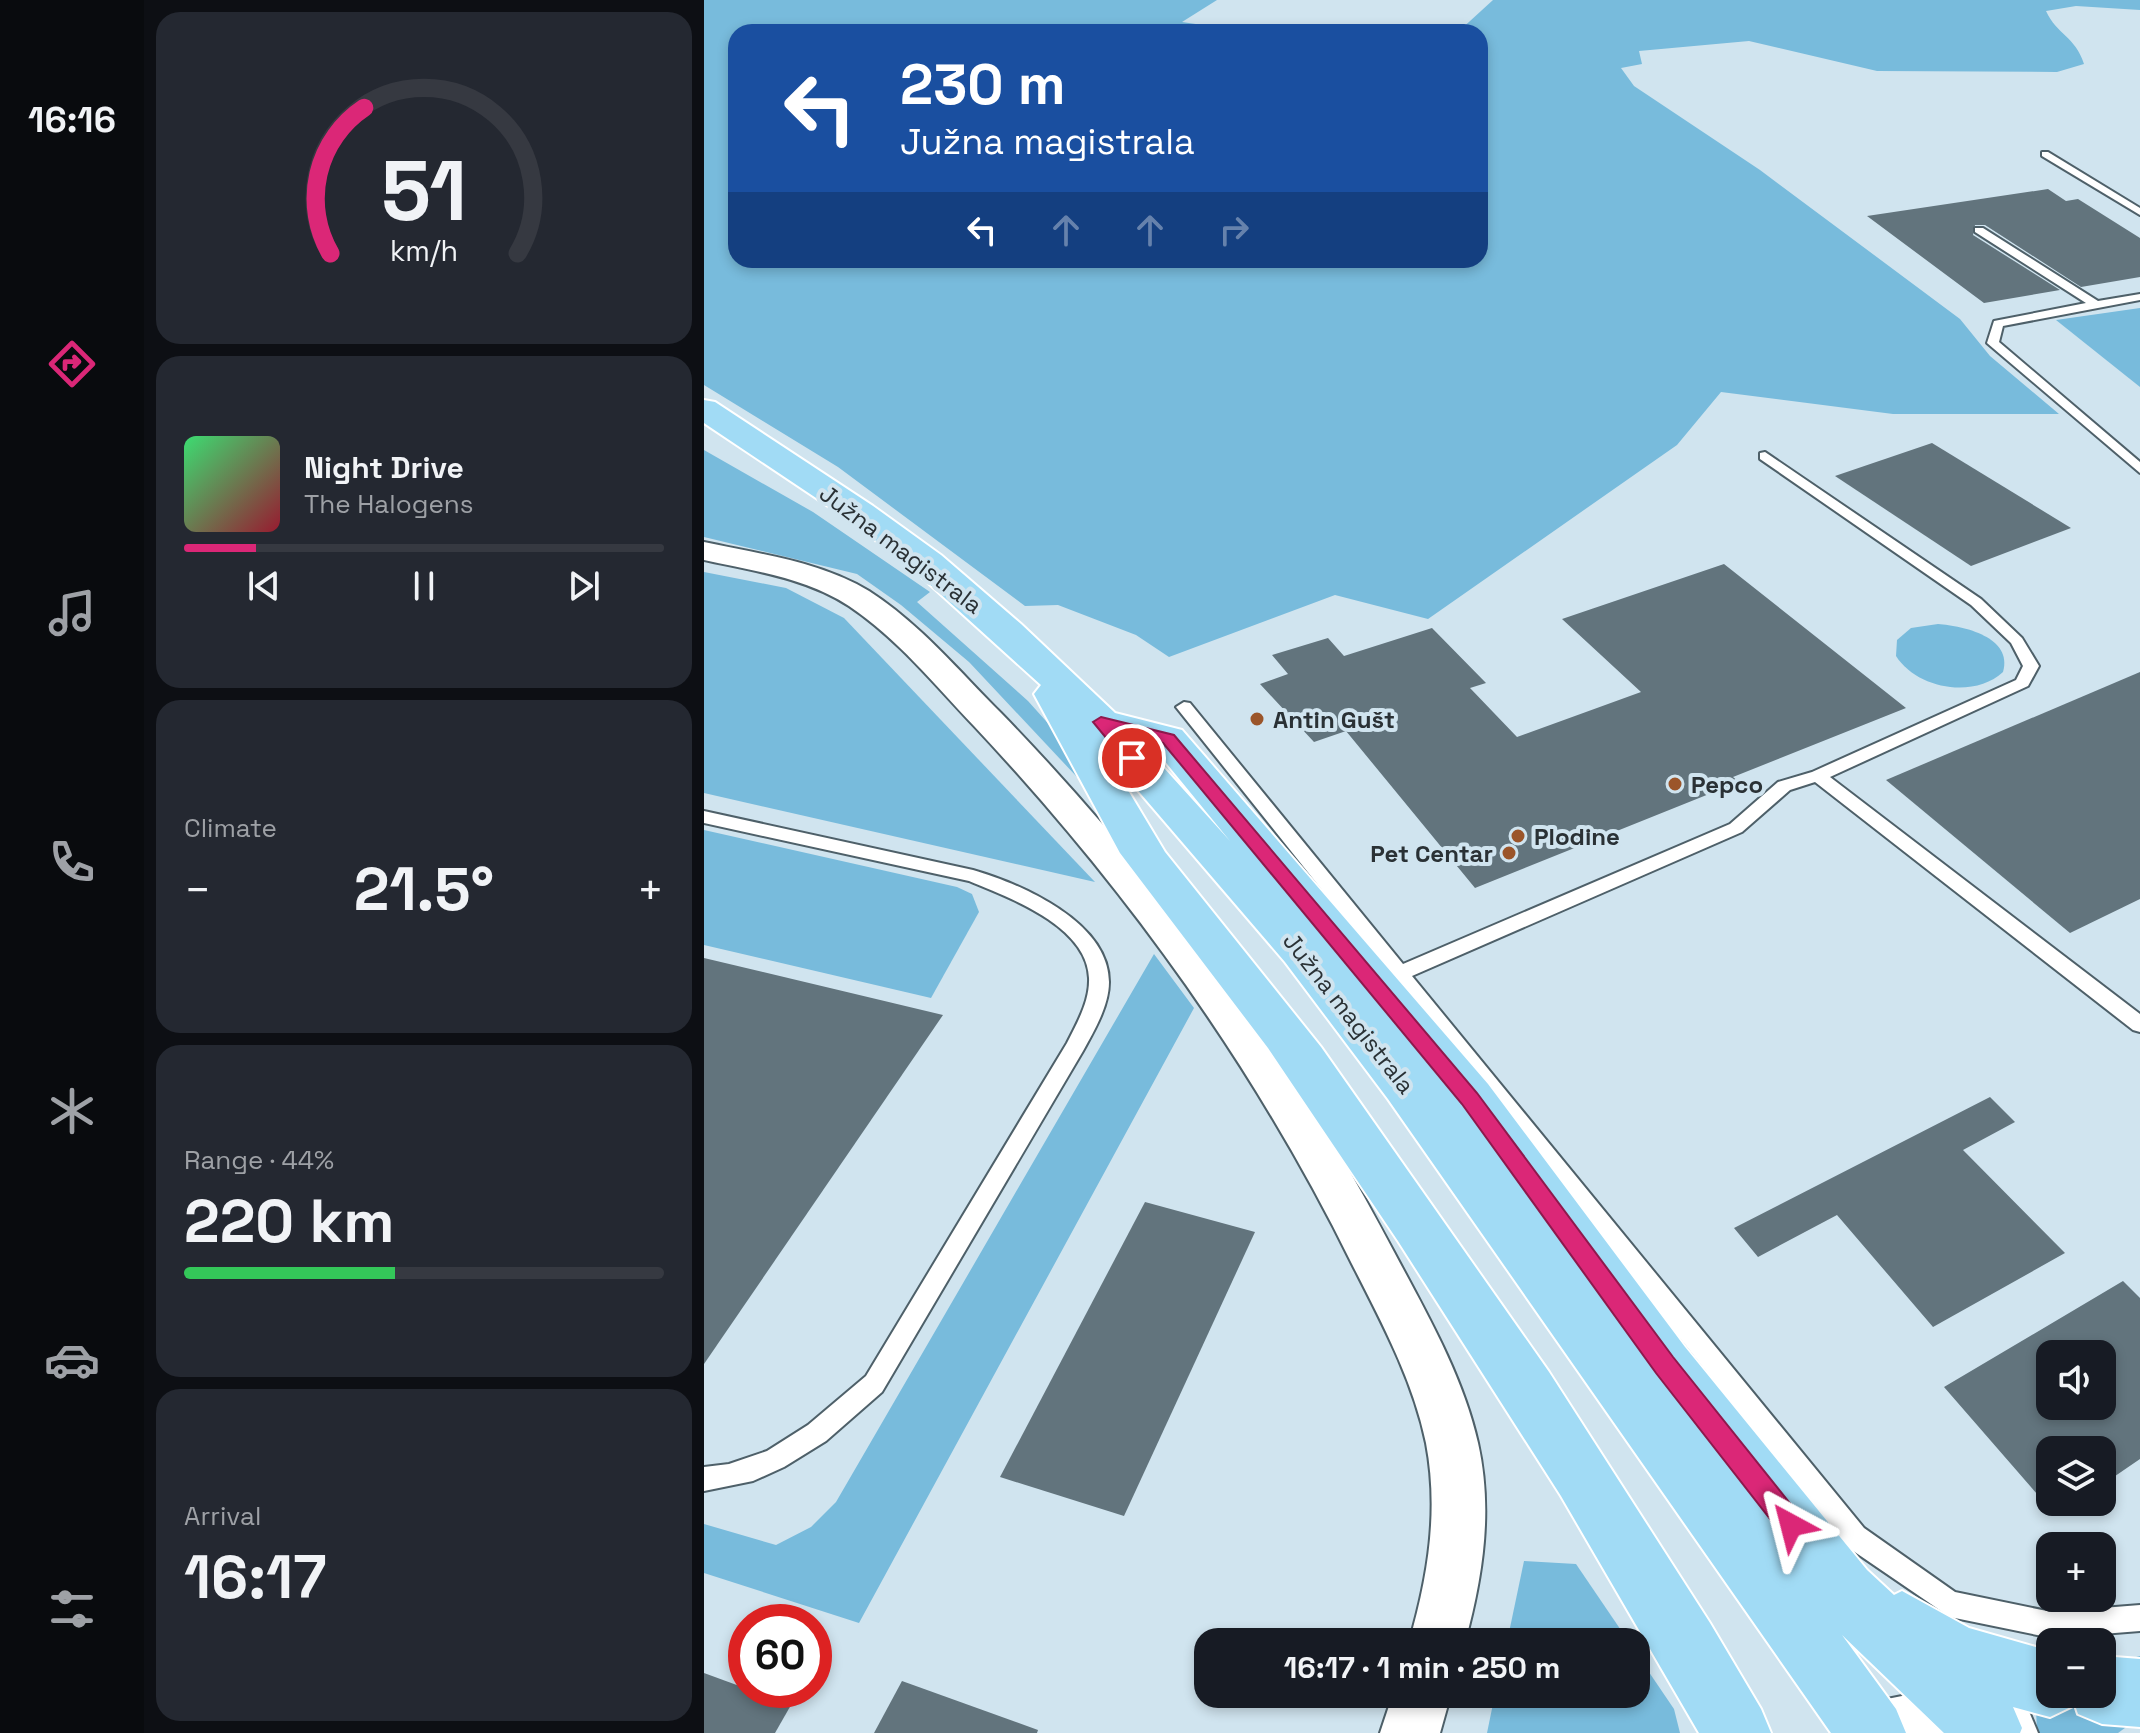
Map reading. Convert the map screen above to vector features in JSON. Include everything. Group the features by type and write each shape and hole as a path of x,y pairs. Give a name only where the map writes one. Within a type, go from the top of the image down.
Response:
{"main road":[{"name":"Južna magistrala","path":"704,409 928,563 1019,643 1101,722 1301,950 1348,1010 1540,1268 1633,1403 1872,1733"},
{"path":"704,435 764,465 807,478"},
{"path":"1019,643 1044,677 1115,811 1150,864 1266,1006 1507,1359 1682,1635 1737,1733"},
{"path":"1101,722 1168,739 1470,1098 1664,1365 1844,1593 1919,1666 1996,1730"},
{"path":"1827,1570 1955,1657 2036,1680"},
{"path":"2116,1691 2140,1693"}],"street":[{"path":"704,551 830,583 858,598 919,650 1061,796 1149,900 1274,1077 1335,1179 1381,1271 1423,1360 1451,1439 1461,1517 1441,1628"},
{"path":"1410,1733 1418,1708"},
{"path":"1887,1733 1937,1723 1996,1730"}],"lane":[{"path":"2045,154 2140,212"},
{"path":"1979,230 2093,303"},
{"path":"2140,297 2093,303 1998,323 1993,343 2140,469"},
{"path":"1398,974 1736,828 1784,786 1818,776 2022,683 2031,666 2017,641 1976,602 1765,456"},
{"path":"1184,707 1855,1537 1950,1604 2052,1625 2140,1618"},
{"path":"1818,776 2140,1025"},
{"path":"704,817 973,876 1034,903 1083,939 1098,970 1096,1004 1076,1046 874,1384 828,1427 783,1456 734,1478 704,1479"}],"shaded area":[{"path":"704,0 1217,0 1182,22 1196,24 728,24 728,268 1488,268 1488,24 1467,24 1493,0 2140,0 2140,10 2076,6 2046,11 2076,47 2084,64 2057,72 1877,71 1749,41 1639,51 1642,64 1621,68 1634,86 1760,170 1960,319 1990,356 2059,414 1893,414 1721,392 1677,445 1428,619 1335,595 1169,657 1136,635 1058,605 1025,606 838,467 704,385"},
{"path":"2140,308 2140,387 2056,320"},
{"path":"704,450 813,512 930,592 917,602 1028,701 1089,769 1107,809 969,662 901,605 857,574 704,537"},
{"path":"704,572 786,588 844,618 1095,882 704,793"},
{"path":"1938,624 1961,627 1994,642 2004,660 2003,672 1977,686 1962,688 1931,683 1905,667 1896,656 1897,640 1911,628"},
{"path":"704,830 957,887 972,894 979,912 931,998 704,945"},
{"path":"1154,954 1194,1008 859,1623 832,1614 832,1604 800,1604 704,1573 704,1524 776,1545 811,1527 836,1502"},
{"path":"1524,1561 1576,1564 1619,1628 1510,1628"},
{"path":"2140,1656 2140,1717 2118,1733 2037,1733 2036,1708 2116,1708 2116,1662"},
{"path":"2034,1658 2036,1662 2036,1708"},
{"path":"1650,1674 1674,1709 1680,1733 1487,1733 1492,1708 1650,1708"}],"building":[{"path":"2048,189 2066,201 2078,199 2140,238 2140,277 2081,287 1985,225 1975,225 1973,235 2060,290 1984,303 1867,216"},
{"path":"1932,443 2071,528 1971,566 1835,476"},
{"path":"1724,564 1906,708 1733,777 1739,782 1475,888 1346,731 1314,742 1260,684 1288,674 1272,655 1328,638 1344,656 1432,628 1486,683 1470,688 1517,737 1641,692 1562,619"},
{"path":"2140,672 2140,899 2070,933 1886,780"},
{"path":"704,958 943,1015 704,1364"},
{"path":"1990,1097 2015,1122 1963,1150 2065,1253 1933,1327 1837,1215 1758,1257 1734,1228"},
{"path":"1145,1202 1255,1232 1124,1516 1000,1477"},
{"path":"2123,1281 2140,1298 2140,1459 2116,1475 2116,1436 2036,1436 2036,1493 1944,1387"},
{"path":"704,1673 728,1682 728,1708 789,1708 775,1733 704,1733"},
{"path":"902,1681 1038,1730 1037,1733 874,1733"}],"place":[{"name":"Antin Gušt","path":"1257,719"},
{"name":"Pepco","path":"1675,784"},
{"name":"Plodine","path":"1518,836"},
{"name":"Pet Centar","path":"1509,853"}],"route":[{"path":"1132,758 1101,722 1168,739 1470,1098 1664,1365 1791,1525"}]}
